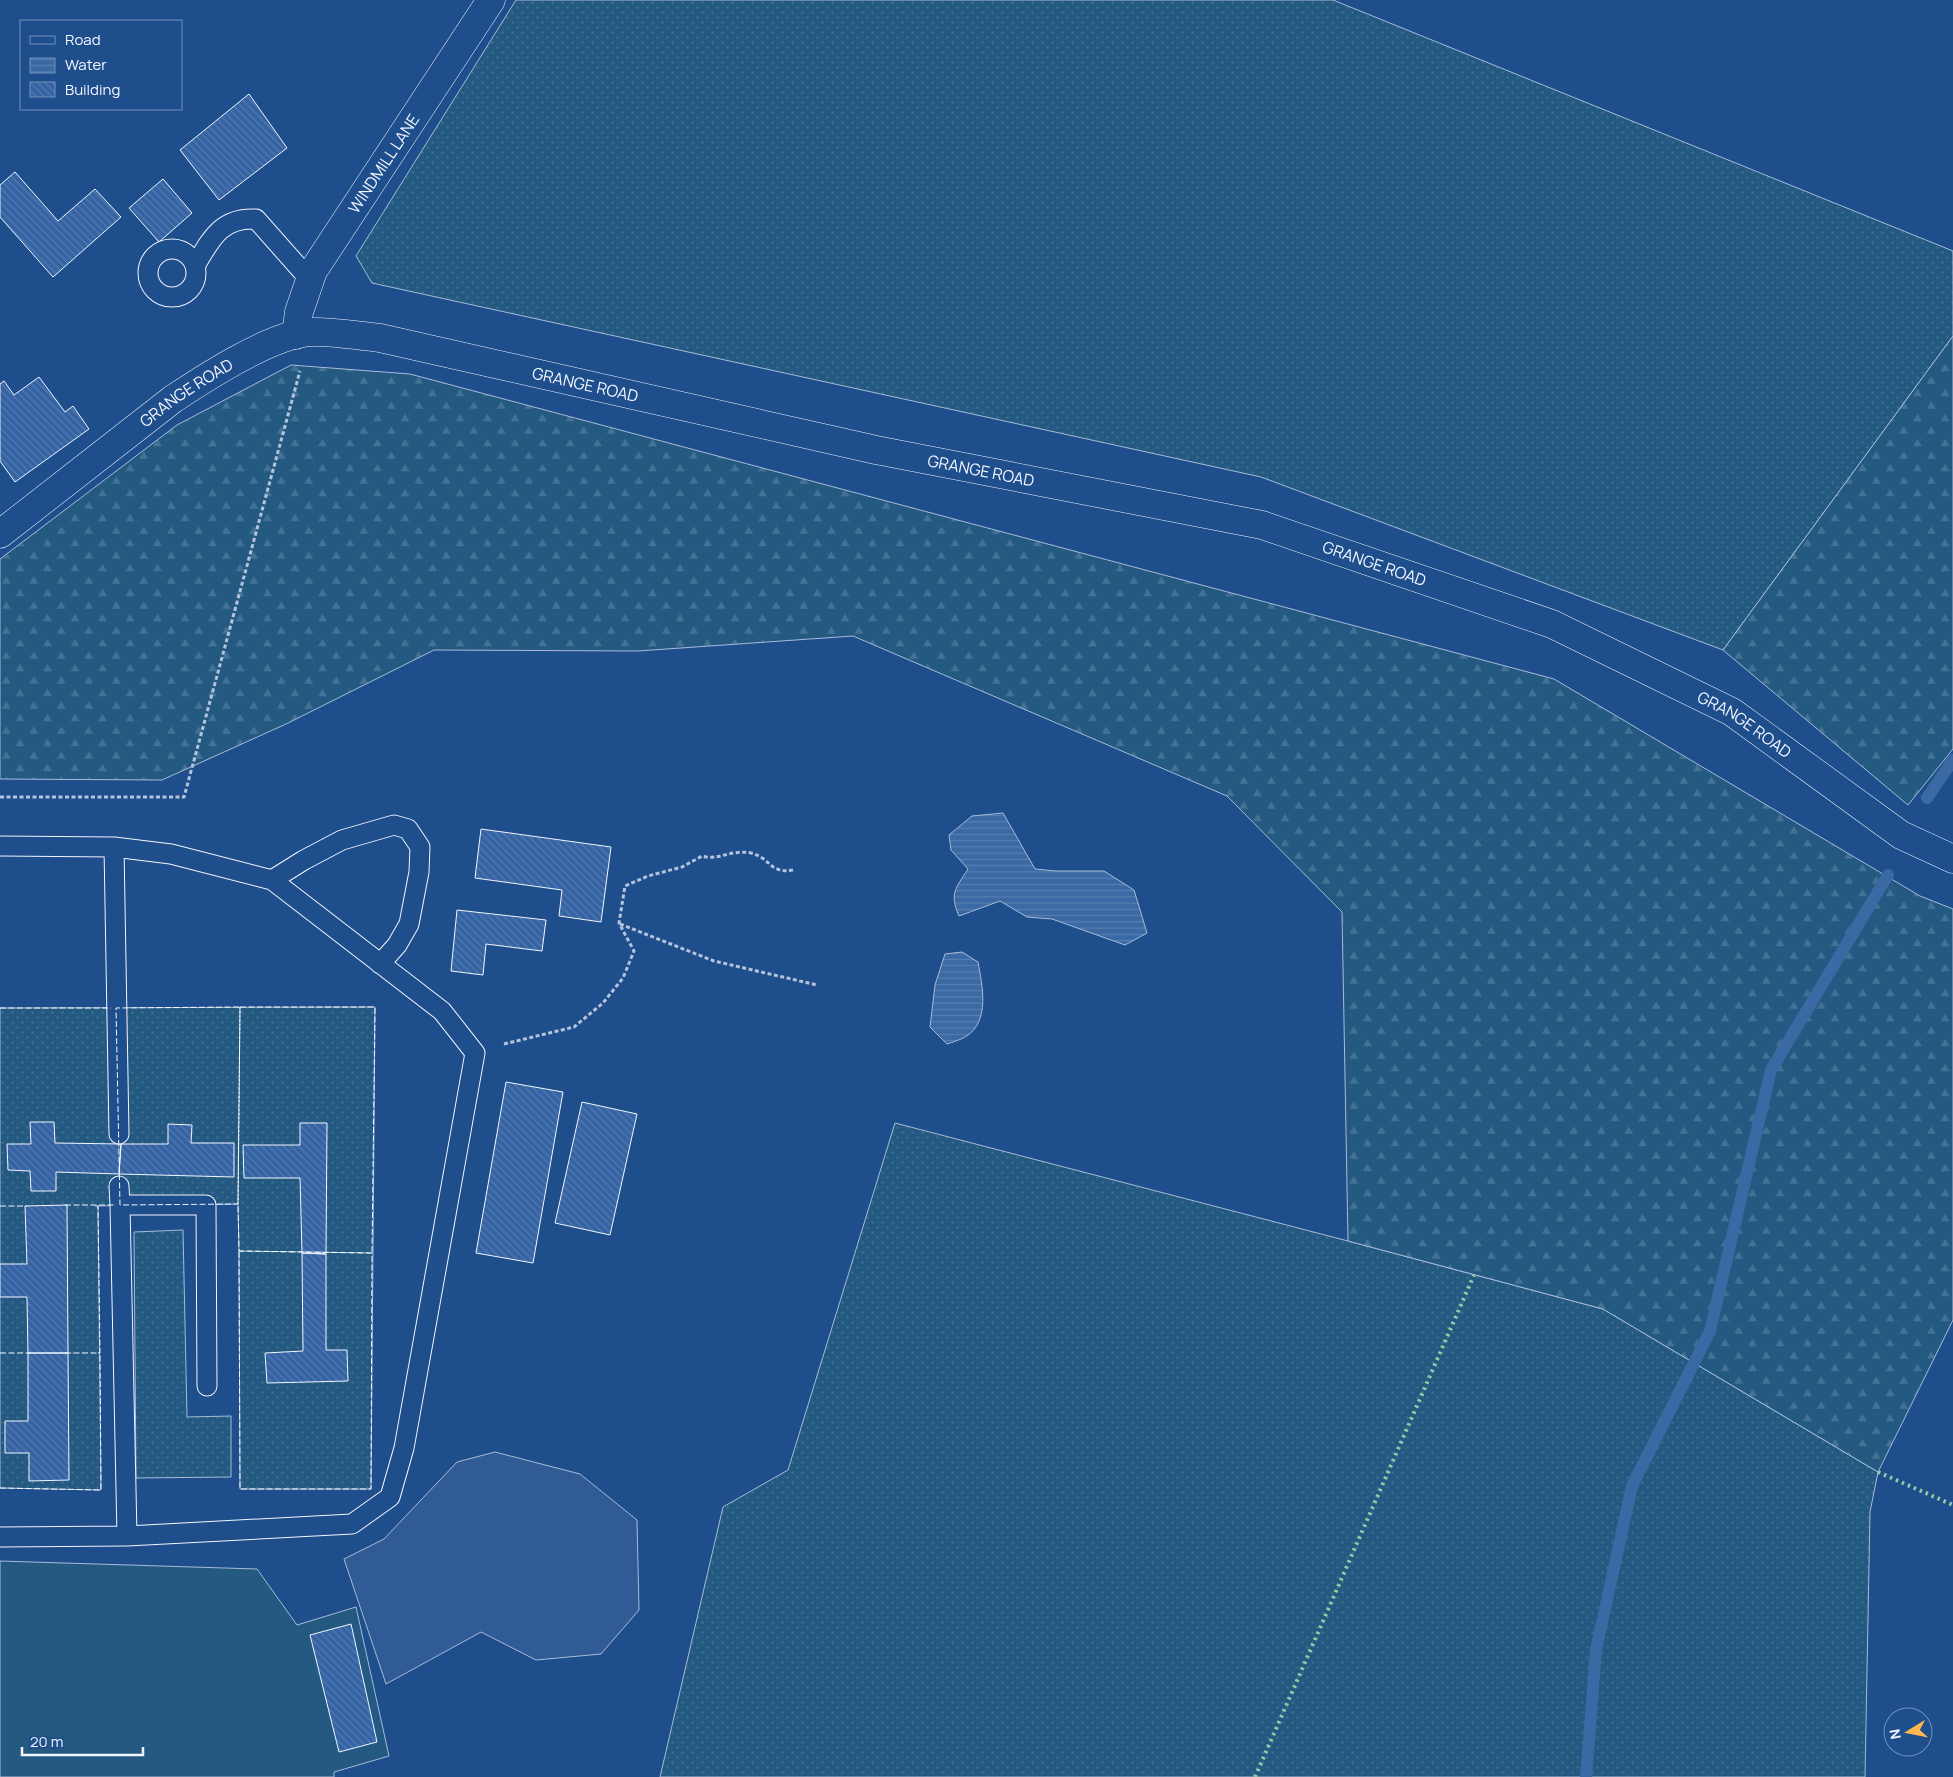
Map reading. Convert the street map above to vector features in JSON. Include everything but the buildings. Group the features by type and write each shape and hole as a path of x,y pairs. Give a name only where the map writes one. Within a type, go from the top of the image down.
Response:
{"main road":[{"name":"WINDMILL LANE","path":"303,333 299,312 318,263 491,0"},
{"name":"GRANGE ROAD","path":"0,534 173,399 203,379 264,346 303,333 380,338 876,450 1262,525 1552,624 1732,712 1901,835 1953,859"}],"lane":[{"path":"195,266 211,239 228,224 242,218 256,219 310,280"},
{"path":"272,880 342,840 394,825 408,829 420,847 419,872 408,924 397,944 380,964"},
{"path":"0,846 114,847 171,854 272,880 442,1011 475,1052 404,1448 390,1497 352,1524 127,1536 0,1537"},
{"path":"114,847 119,1134"},
{"path":"120,1186 127,1536"},
{"path":"120,1205 206,1205 207,1386"}],"path":[{"path":"0,797 184,797 303,333"},
{"path":"475,1052 520,1039 574,1027 603,1003 623,978 634,951 619,924 625,886 648,876 682,868 702,856 711,859 738,851 758,855 782,872 793,870"},
{"path":"619,924 714,961 817,986"}],"green space":[{"path":"516,0 1333,0 1953,251 1953,336 1723,650 1261,477 372,283 356,256"},
{"path":"1953,336 1953,749 1908,805 1723,650"},
{"path":"291,365 410,374 1554,679 1920,896 1953,909 1953,1320 1878,1472 1603,1309 1348,1241 1342,912 1227,796 853,636 638,651 434,650 286,724 162,780 0,779 0,559 177,425"},
{"path":"375,1007 371,1489 240,1489 238,1204 98,1206 101,1490 0,1488 0,1008"},
{"path":"895,1123 1603,1309 1878,1472 1870,1512 1865,1777 660,1777 723,1507 788,1470"},
{"path":"183,1230 187,1417 231,1416 231,1477 136,1478 134,1232"},
{"path":"0,1561 257,1569 297,1625 356,1607 389,1756 334,1772 334,1777 0,1777"}],"shaded area":[{"path":"495,1452 580,1474 637,1520 639,1610 601,1654 536,1660 481,1632 386,1684 344,1559 384,1539 457,1462"}],"water":[{"path":"1003,813 1035,869 1104,871 1134,890 1147,933 1125,945 1052,919 1027,917 1000,901 959,916 954,896 960,881 968,869 951,850 949,835 972,816"},
{"path":"962,952 978,962 983,1002 982,1013 979,1022 973,1030 963,1038 947,1044 930,1027 935,985 945,954"}],"waterway":[{"path":"1927,798 1953,760"},
{"path":"1586,1777 1596,1650 1632,1486 1710,1331 1771,1070 1888,875"}],"hedge":[{"path":"1255,1777 1474,1275"},
{"path":"1878,1472 1953,1505"}],"fence":[{"path":"240,1007 375,1007 372,1253 239,1251 240,1007"},
{"path":"240,1007 238,1204 120,1205 116,1008 240,1007"},
{"path":"0,1008 111,1008"},
{"path":"65,1205 115,1205"},
{"path":"0,1206 27,1206"},
{"path":"65,1353 100,1353 98,1206 95,1206"},
{"path":"239,1251 372,1253 371,1489 240,1489 239,1251"},
{"path":"0,1353 30,1353"},
{"path":"0,1488 101,1490 100,1353 98,1353"}]}
